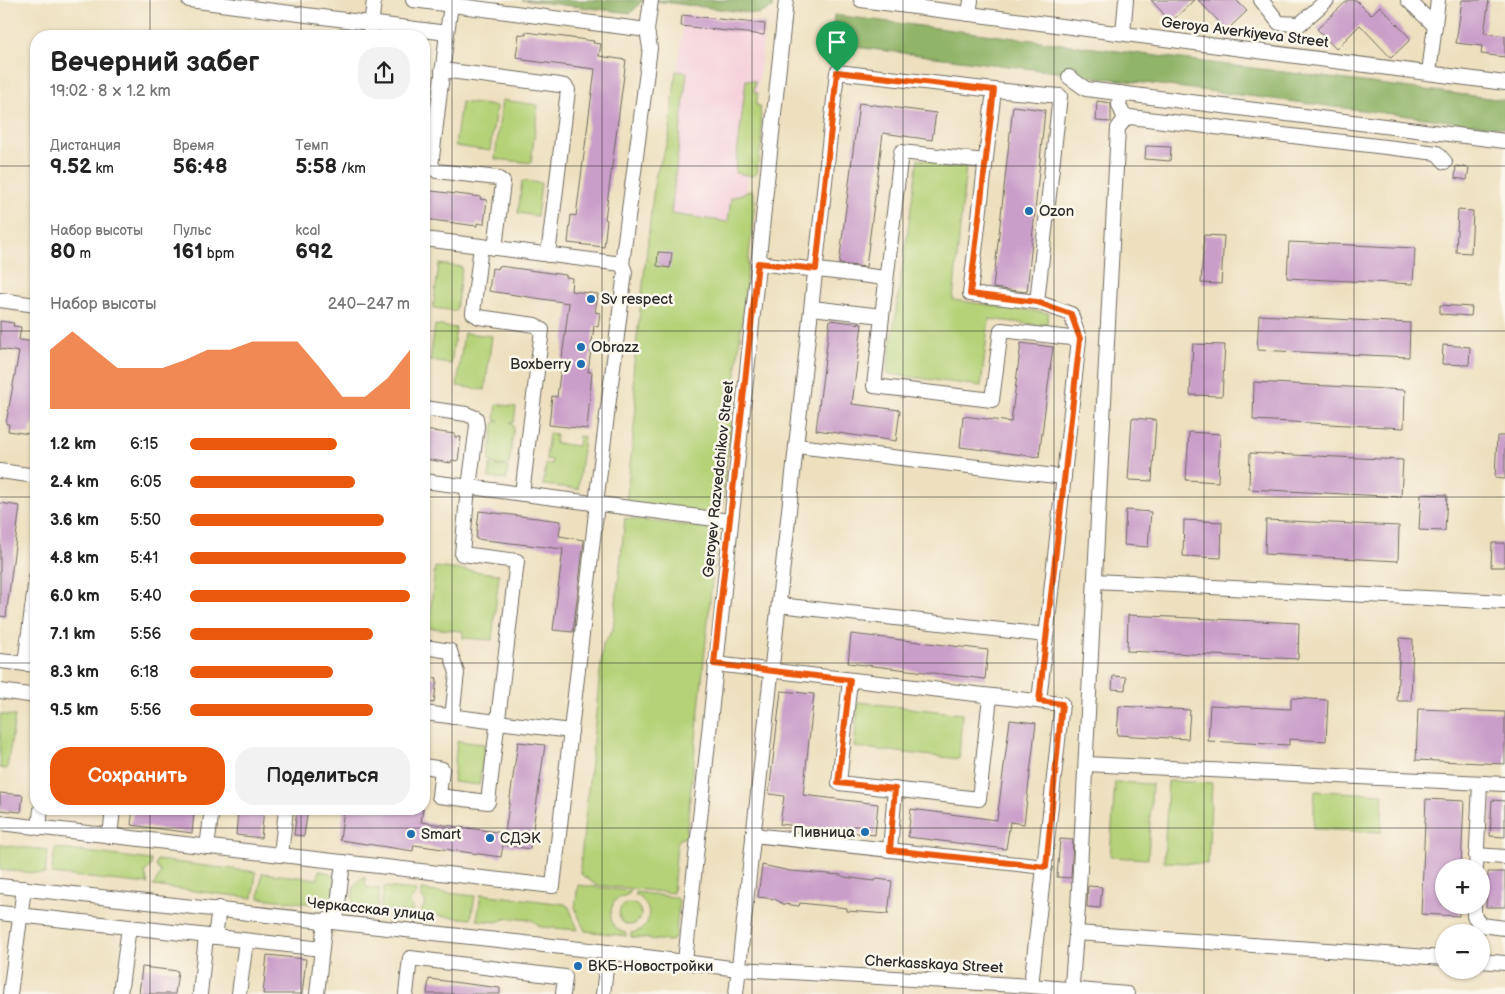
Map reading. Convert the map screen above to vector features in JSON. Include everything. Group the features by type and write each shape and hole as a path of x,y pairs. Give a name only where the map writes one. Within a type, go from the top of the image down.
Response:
{"street":[{"path":"189,0 370,30 374,0"},
{"path":"413,0 647,30"},
{"path":"0,823 553,886 596,503 625,272 622,264 650,48 647,30 651,0"},
{"name":"Geroyev Razvedchikov Street","path":"685,961 714,664 786,0"},
{"name":"Geroya Averkiyeva Street","path":"861,0 970,7 1123,33 1505,83"},
{"path":"1123,33 1126,0"},
{"path":"1260,0 1280,22 1300,24 1327,0"},
{"path":"1408,0 1435,26"},
{"path":"1429,73 1438,0"},
{"path":"451,5 431,166 437,171 497,178 503,182 495,248"},
{"path":"430,32 447,33"},
{"path":"442,70 560,85 568,90 548,255"},
{"path":"736,994 837,72 1060,96 1037,302"},
{"path":"1069,78 1086,89 1505,141"},
{"path":"994,90 970,294 1037,302 1071,314 1080,339 1039,701"},
{"path":"1121,93 1119,105 1124,119"},
{"path":"1072,984 1086,764 1118,128 1124,119 1130,117 1436,153 1445,162"},
{"path":"985,161 901,152 874,386 992,400 1001,330 1080,339"},
{"path":"430,241 622,264"},
{"path":"481,246 473,313 479,317 535,325 542,330 522,494"},
{"path":"758,263 886,278"},
{"path":"0,300 30,304"},
{"path":"812,308 882,316"},
{"path":"430,409 466,414 476,418 477,426 468,487 462,554 517,561 488,802 439,796 442,769 430,767"},
{"path":"796,446 1064,477"},
{"path":"0,471 30,475"},
{"path":"430,482 730,521"},
{"path":"1095,581 1505,602"},
{"path":"779,605 1046,635"},
{"path":"430,649 450,651 457,673 452,716"},
{"path":"0,661 30,665"},
{"path":"714,664 1062,704 1046,867 1031,986"},
{"path":"850,680 838,783 978,798 990,696"},
{"path":"0,691 30,695"},
{"path":"430,714 571,731"},
{"path":"1086,764 1505,784"},
{"path":"1476,859 1480,783"},
{"path":"890,850 895,789"},
{"path":"39,828 40,815"},
{"path":"110,836 112,815"},
{"path":"207,847 211,815"},
{"path":"281,855 285,815"},
{"path":"753,835 1046,867"},
{"path":"1490,860 1505,857"},
{"path":"317,994 322,949 331,921 343,862"},
{"name":"Черкасская улица","path":"0,886 219,908 608,952 685,961 738,970"},
{"path":"10,994 24,888"},
{"path":"200,994 210,937 219,908"},
{"path":"0,914 322,949"},
{"path":"1474,914 1481,925 1505,928"},
{"path":"120,994 129,927"},
{"path":"1076,933 1435,957"},
{"path":"239,994 246,941"},
{"path":"603,994 608,952"},
{"path":"406,994 410,958 565,977 563,994"},
{"path":"1490,962 1505,963"},
{"name":"Cherkasskaya Street","path":"738,970 925,987 1031,986 1127,994"}],"shaded area":[{"path":"684,14 765,23 741,234 661,218"}],"green space":[{"path":"522,0 647,0 641,2 631,13"},
{"path":"647,0 772,0 772,8 759,14"},
{"path":"834,15 1505,100 1505,128 831,44"},
{"path":"676,71 687,72 671,214 728,222 731,198 752,190 755,201 722,503 717,512 712,515 626,504 636,407 633,373 655,177 669,138"},
{"path":"746,80 755,81 754,92 758,93 756,105 760,106 762,140 757,173 754,176 735,173"},
{"path":"502,100 538,105 531,163 495,159"},
{"path":"461,102 496,106 490,151 455,146"},
{"path":"918,159 966,166 953,300 1049,313 1046,326 989,319 981,386 887,374"},
{"path":"522,181 541,183 537,216 518,213"},
{"path":"439,264 462,267 456,311 433,308"},
{"path":"435,325 456,328 451,364 430,361"},
{"path":"464,333 492,336 485,390 457,386"},
{"path":"497,404 516,407 514,422 510,422 514,426 509,464 500,466 489,461 494,423 499,421 495,420"},
{"path":"549,433 556,434 555,443 578,446 579,436 584,437 578,489 543,485 546,464 552,464 552,460 546,459"},
{"path":"490,465 508,467 507,480 489,478"},
{"path":"625,518 705,528 714,533 716,542 686,837 680,839 677,844 673,893 596,885 581,874 580,868 603,644 613,630"},
{"path":"435,567 499,574 492,640 463,638 463,631 430,628"},
{"path":"858,702 962,714 959,759 854,747"},
{"path":"0,714 15,716 7,769 0,768"},
{"path":"457,741 485,744 479,785 453,782"},
{"path":"1168,781 1212,783 1208,864 1164,862"},
{"path":"1115,782 1152,784 1148,859 1110,857"},
{"path":"1315,791 1383,794 1381,832 1313,829"},
{"path":"0,845 48,850 45,874 0,870"},
{"path":"55,848 151,860 151,866 145,872 148,884 51,874"},
{"path":"157,860 256,872 253,898 153,886 161,873 156,866"},
{"path":"319,870 331,874 336,880 332,906 259,898 262,873 318,879"},
{"path":"365,877 366,887 380,889 377,910 355,908 353,894 355,885"},
{"path":"578,885 630,891 629,894 616,899 611,909 613,924 620,931 626,933 626,936 585,931 575,908"},
{"path":"384,887 416,890 415,895 410,901 414,913 380,910"},
{"path":"421,890 475,896 471,919 419,914 426,903 421,896"},
{"path":"635,892 674,897 679,900 676,935 673,940 631,937 631,933 639,931 644,927 649,916 646,904 635,895"},
{"path":"481,894 565,904 569,907 578,930 541,927 532,920 509,918 496,922 477,920"},
{"path":"630,903 638,906 641,914 638,922 630,925 622,922 619,914 622,906"}],"building":[{"path":"1151,0 1194,0 1171,22"},
{"path":"1198,0 1236,0 1247,11 1227,30"},
{"path":"1348,0 1356,0 1371,15 1380,6 1411,39 1391,58 1360,25 1336,49 1317,29"},
{"path":"1462,0 1489,0 1484,33 1505,36 1505,57 1481,54 1482,46 1456,43"},
{"path":"682,15 765,24 764,35 681,26"},
{"path":"526,32 594,41 593,43 601,44 599,56 626,60 605,219 607,220 604,247 568,243 571,215 576,216 595,69 523,60 523,58 516,57 519,34 526,35"},
{"path":"1097,101 1111,103 1111,122 1096,121"},
{"path":"859,103 936,113 932,140 883,133 866,267 839,264"},
{"path":"1013,106 1045,110 1027,292 993,288"},
{"path":"1146,146 1171,147 1170,161 1145,159"},
{"path":"1456,166 1469,168 1467,180 1455,178"},
{"path":"430,191 481,197 480,199 487,200 484,224 477,223 477,226 430,220"},
{"path":"1458,210 1473,211 1471,253 1456,252"},
{"path":"1204,235 1224,236 1221,284 1201,283"},
{"path":"1289,242 1415,248 1413,284 1287,278"},
{"path":"658,252 672,253 670,268 657,266"},
{"path":"499,266 566,275 566,277 572,278 571,291 598,294 595,312 600,313 598,327 594,326 588,372 592,372 587,429 549,425 552,396 557,397 569,303 489,291 492,268 498,269"},
{"path":"1440,305 1472,307 1471,316 1440,314"},
{"path":"1259,315 1410,323 1409,357 1257,350"},
{"path":"830,320 862,324 852,404 900,410 896,441 816,430"},
{"path":"0,321 14,323 13,326 21,327 19,340 30,341 30,434 8,431 9,424 6,424 19,352 0,349"},
{"path":"1021,343 1053,347 1039,457 960,447 963,416 1011,422"},
{"path":"1193,344 1225,345 1222,396 1190,395"},
{"path":"1443,345 1470,347 1469,365 1442,364"},
{"path":"1254,382 1405,390 1404,428 1253,420"},
{"path":"1132,418 1156,420 1152,481 1128,480"},
{"path":"430,431 455,434 455,437 461,437 458,461 452,460 451,463 430,460"},
{"path":"1189,432 1220,434 1218,482 1186,480"},
{"path":"1497,436 1505,436 1505,479 1495,478"},
{"path":"1250,453 1403,460 1401,497 1249,489"},
{"path":"1421,494 1447,495 1445,531 1419,530"},
{"path":"0,503 20,506 6,617 0,616"},
{"path":"1126,510 1151,512 1148,547 1124,545"},
{"path":"479,511 561,521 559,536 584,540 573,632 553,630 563,549 476,539"},
{"path":"1184,520 1222,522 1221,558 1183,556"},
{"path":"1266,520 1399,526 1398,561 1265,554"},
{"path":"1492,543 1505,543 1505,567 1491,567"},
{"path":"1128,615 1299,623 1298,659 1127,651"},
{"path":"851,634 988,650 985,679 848,663"},
{"path":"1400,638 1413,639 1411,701 1397,701"},
{"path":"1113,676 1126,677 1125,690 1112,689"},
{"path":"430,677 437,678 434,703 430,703"},
{"path":"781,691 814,694 803,795 878,804 875,835 780,824 784,796 769,794"},
{"path":"1291,698 1328,700 1326,741 1289,739 1289,745 1208,741 1210,705 1291,709"},
{"path":"1119,706 1190,710 1188,739 1117,735"},
{"path":"1418,709 1505,712 1505,764 1416,760"},
{"path":"1010,720 1036,723 1024,824 1010,822 1006,849 908,837 911,809 997,820"},
{"path":"518,742 545,745 530,849 503,845 501,857 414,845 413,851 340,840 343,815 422,815 421,822 505,833"},
{"path":"0,793 23,795 21,812 0,810"},
{"path":"1426,799 1464,801 1461,859 1435,859 1435,914 1459,914 1459,916 1421,914"},
{"path":"1492,800 1505,801 1505,837 1490,836"},
{"path":"132,815 194,815 192,833 131,825"},
{"path":"238,815 263,815 261,838 236,835"},
{"path":"296,815 307,815 304,836 294,835"},
{"path":"1060,839 1073,840 1071,878 1057,877"},
{"path":"762,865 790,871 841,875 874,881 877,879 892,881 888,914 847,911 847,908 800,903 799,906 783,904 775,899 758,897"},
{"path":"1490,872 1505,872 1505,907 1490,907"},
{"path":"1088,886 1102,887 1100,908 1087,907"},
{"path":"267,955 306,959 302,994 263,994"},
{"path":"142,967 178,971 175,994 139,994"},
{"path":"429,979 500,988 500,994 427,994"}],"place":[{"name":"Ozon","path":"1029,211"},
{"name":"Sv respect","path":"591,299"},
{"name":"Obrazz","path":"581,347"},
{"name":"Boxberry","path":"581,364"},
{"name":"Пивница","path":"865,832"},
{"name":"Smart","path":"411,834"},
{"name":"СДЭК","path":"490,838"},
{"name":"ВКБ-Новостройки","path":"578,966"}],"route":[{"path":"837,72 994,90 970,294 1037,302 1071,314 1080,339 1039,701 1062,704 1046,867 890,850 895,789 838,783 850,680 714,664 758,263 816,269 837,72"}]}
